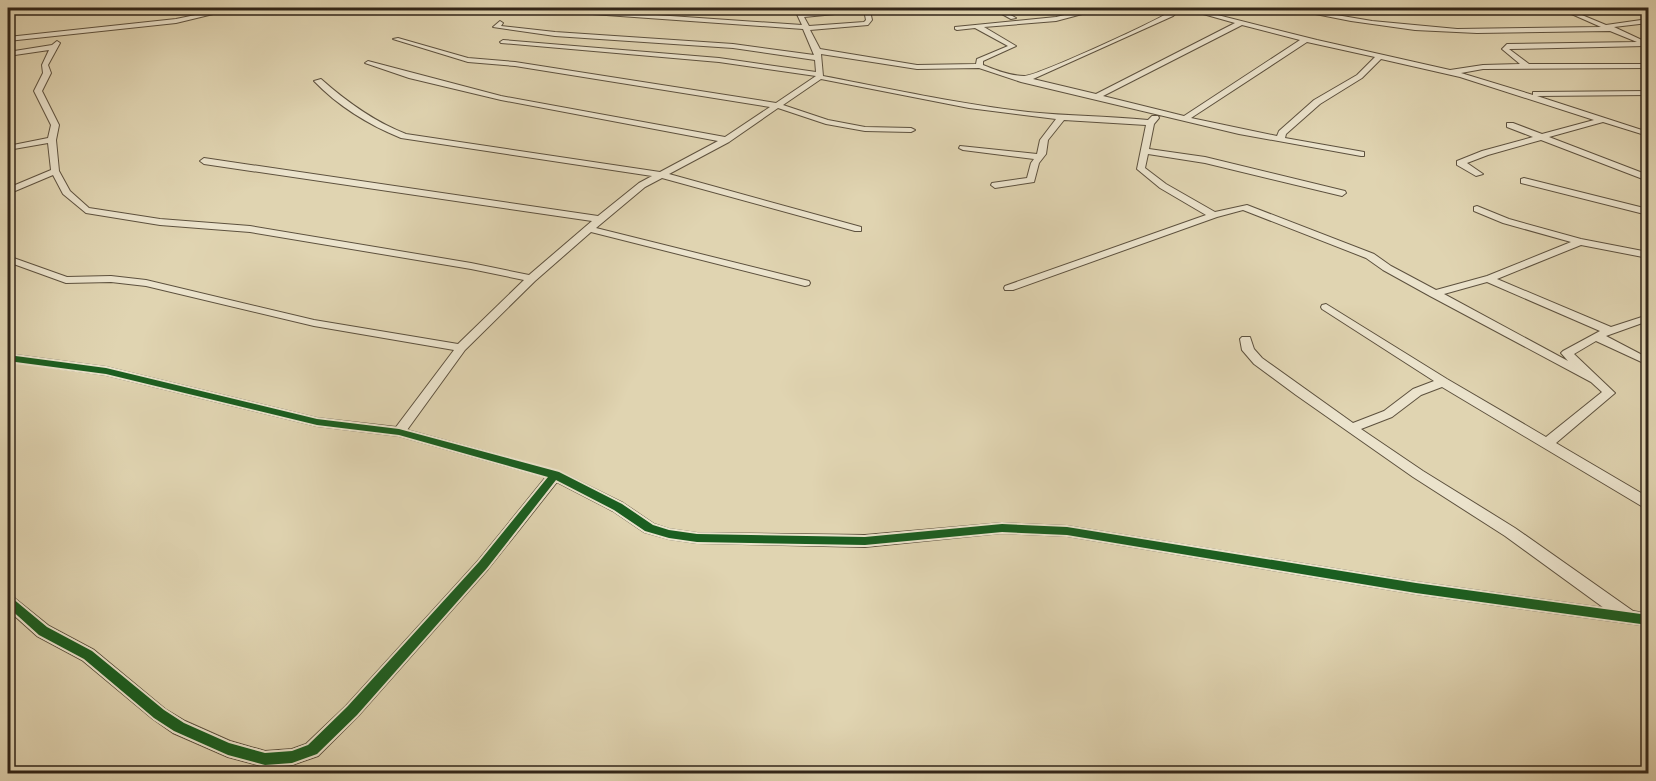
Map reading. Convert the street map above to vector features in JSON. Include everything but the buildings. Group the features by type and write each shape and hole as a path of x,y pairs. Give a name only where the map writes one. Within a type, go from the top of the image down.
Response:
{"street":[{"path":"8,39 176,21 235,8"},
{"path":"536,8 807,28 862,26 868,23 867,10 870,8"},
{"path":"819,75 818,54 799,11 849,8"},
{"path":"994,8 1013,18"},
{"path":"957,28 1056,19 1099,8"},
{"path":"1024,80 1120,39 1171,15 1179,8"},
{"path":"1185,8 1449,72 1648,134"},
{"path":"1288,8 1351,19 1460,31 1611,27 1648,21"},
{"path":"1456,8 1492,8"},
{"path":"1561,8 1647,44"},
{"path":"1351,19 1355,9"},
{"path":"500,23 496,27 555,34 818,54 917,67 980,66 1024,80 1161,114 1239,132 1360,154"},
{"path":"1095,97 1240,23"},
{"path":"862,26 867,33"},
{"path":"976,26 1013,46 979,60 980,66"},
{"path":"60,34 45,65 47,73 39,91 54,125 51,140 55,171 66,192 86,210 160,222 250,230 471,266 531,279"},
{"path":"396,39 468,60 515,63 779,106 826,122 865,129 911,130"},
{"path":"1186,118 1306,39"},
{"path":"503,42 719,60 819,75 939,102 1061,117 1119,118 1150,123"},
{"path":"1527,66 1504,48 1647,44"},
{"path":"1576,46 1585,52"},
{"path":"8,54 54,47"},
{"path":"1281,138 1282,133 1316,103 1343,89 1375,64 1380,56"},
{"path":"1595,59 1604,66"},
{"path":"368,63 402,75 477,94 726,140"},
{"path":"1449,72 1483,67 1648,66"},
{"path":"399,432 460,348 531,279 600,219 642,185 726,140 779,106 819,75"},
{"path":"318,81 341,102 376,126 404,136 662,175 858,229"},
{"path":"1518,94 1648,93"},
{"path":"1161,114 1150,123 1141,169 1162,186 1214,215"},
{"path":"995,185 1031,180 1042,154 1044,140 1061,117"},
{"path":"1479,174 1460,163 1485,153 1605,119"},
{"path":"1510,125 1648,178"},
{"path":"8,148 51,140"},
{"path":"963,148 1039,157"},
{"path":"1145,151 1205,160 1342,194"},
{"path":"204,161 600,219"},
{"path":"8,191 55,171"},
{"path":"1524,182 1648,212"},
{"path":"1009,288 1214,215 1244,207 1370,256 1434,294 1606,387 1609,393 1547,443"},
{"path":"1477,209 1513,223 1580,242 1648,255"},
{"path":"590,229 805,283"},
{"path":"1434,294 1488,279 1580,242"},
{"path":"8,259 66,280 111,279 146,283 314,323 460,348"},
{"path":"1488,279 1610,331"},
{"path":"1326,307 1443,382 1648,503"},
{"path":"1591,378 1567,353 1596,336 1648,318"},
{"path":"1596,336 1648,362"},
{"path":"1246,339 1248,350 1258,361 1418,474 1510,532 1630,618"},
{"path":"8,358 106,371 317,422 399,432 555,475 618,507 649,528 688,536 865,541 1002,528 1067,531 1416,588 1648,620"},
{"path":"1353,427 1388,414 1417,392 1443,382"},
{"path":"8,601 43,631 88,655 159,714 179,727 228,749 265,759 292,758 312,750 345,719 483,564 555,475"}],"cycle path":[{"path":"8,358 106,371 317,422 399,432 555,475 618,507 649,528 669,534 697,538 865,541 1002,528 1067,531 1416,588 1648,620"},
{"path":"8,601 43,631 88,655 159,714 179,727 228,749 265,759 292,757 312,750 352,711 483,565 555,475"}]}
